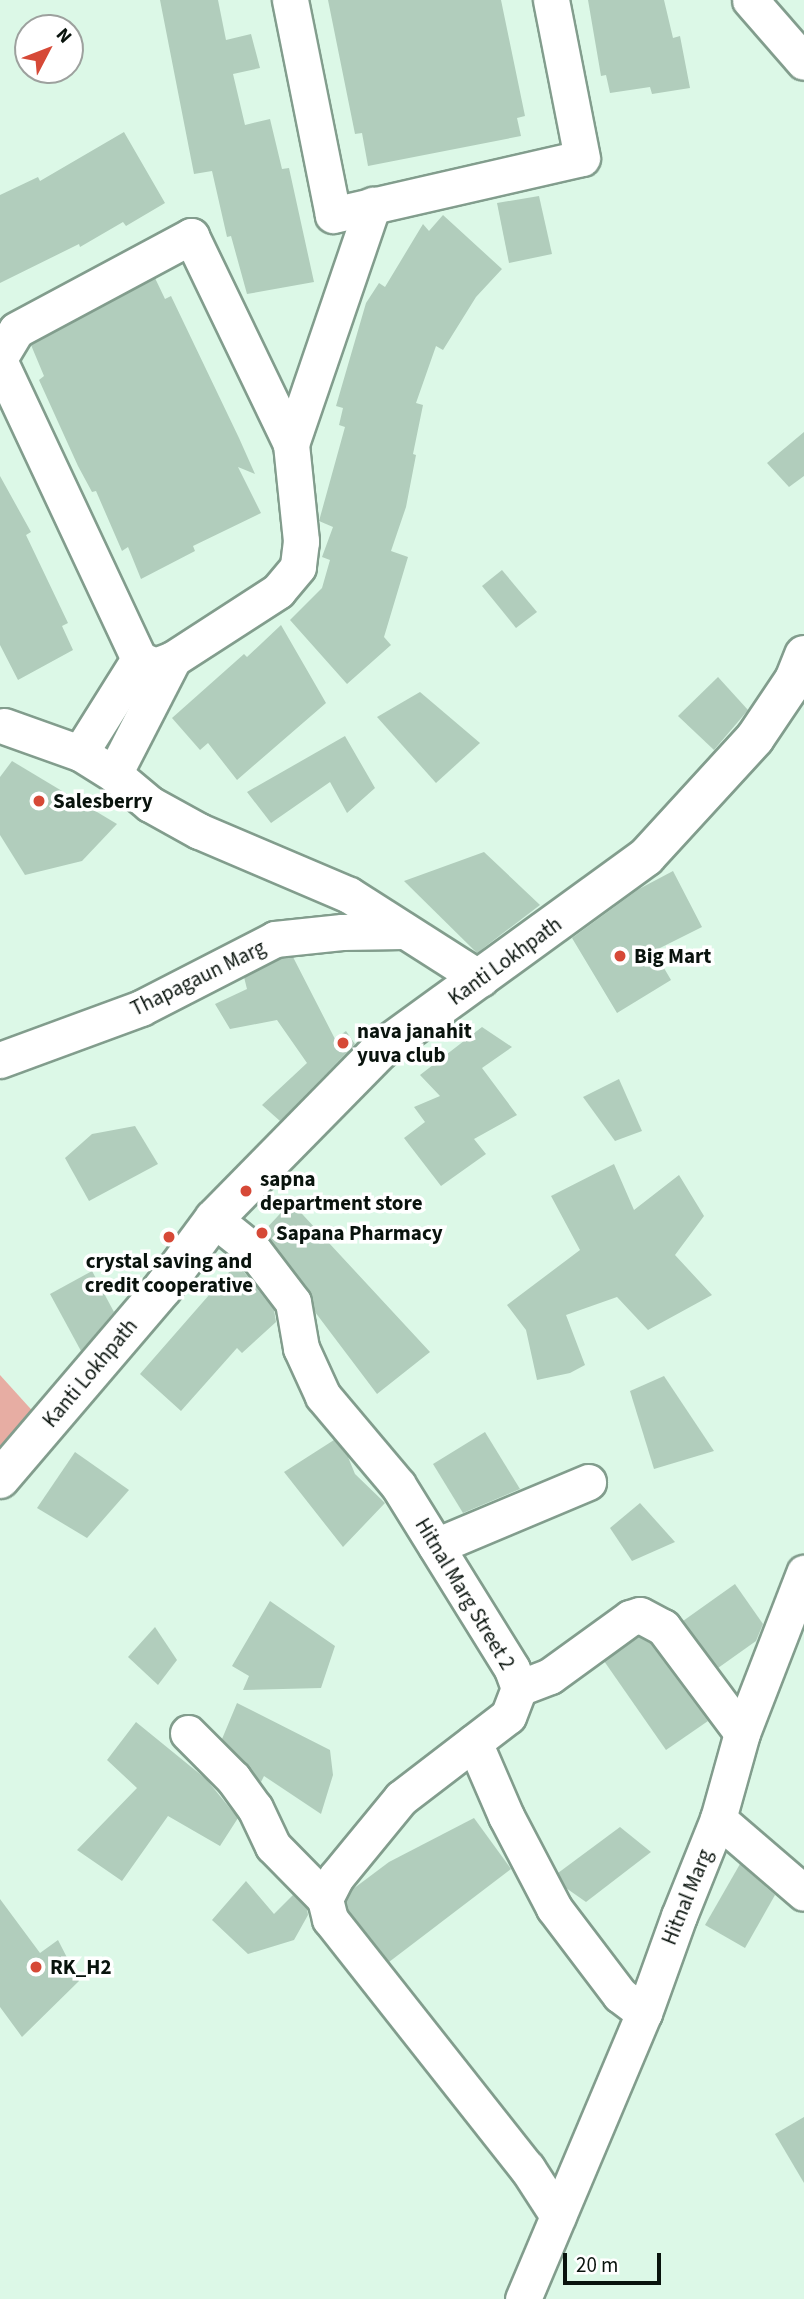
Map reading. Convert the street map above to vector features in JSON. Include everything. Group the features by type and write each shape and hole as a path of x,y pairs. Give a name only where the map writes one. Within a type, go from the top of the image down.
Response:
{"main road":[{"name":"Kanti Lokhpath","path":"0,1479 163,1287 214,1219 379,1051 646,857 755,738 794,680 804,656"}],"street":[{"path":"290,0 333,215 582,158 551,0"},
{"path":"750,0 804,62"},
{"path":"290,444 373,205"},
{"path":"80,753 156,659 278,591 298,567 300,541 290,444 191,236 16,330 0,360 156,659 114,774"},
{"path":"4,726 80,753 114,774 150,804 200,831 349,895 481,979"},
{"name":"Thapagaun Marg","path":"0,1060 141,1008 275,939 342,932 403,931"},
{"name":"Hitnal Marg Street 2","path":"214,1219 254,1251 293,1302 301,1349 323,1396 398,1485 512,1669 519,1688 508,1716 401,1798 336,1877 325,1899"},
{"path":"436,1546 588,1482"},
{"name":"Hitnal Marg","path":"523,2299 644,2012 718,1819 743,1733 804,1573"},
{"path":"519,1688 550,1676 629,1618 640,1615 663,1627 743,1733"},
{"path":"188,1733 233,1778 254,1808 273,1846 325,1899 330,1919 527,2168 558,2216"},
{"path":"474,1742 506,1816 554,1908 620,1995 644,2012"},
{"path":"718,1819 804,1893"}],"shaded area":[{"path":"0,1375 38,1417 0,1452"}],"building":[{"path":"160,0 218,0 226,40 251,34 260,68 233,74 245,125 270,119 282,169 289,168 314,282 247,294 231,236 227,237 212,171 194,174"},
{"path":"328,0 501,0 525,116 517,118 521,136 368,166 362,133 355,134"},
{"path":"588,0 664,0 673,38 680,36 690,88 652,94 650,87 610,93 606,75 601,76"},
{"path":"124,132 165,203 126,226 123,222 80,247 79,244 0,283 0,195 38,177 40,181"},
{"path":"539,196 552,254 509,263 497,203"},
{"path":"443,215 502,269 476,297 443,350 436,346 416,403 423,405 413,454 416,455 406,507 391,551 408,557 384,637 391,645 347,684 290,620 322,588 330,560 322,557 333,527 319,521 345,427 339,425 343,408 336,406 366,303 379,283 385,287 423,224 429,231"},
{"path":"155,278 165,299 171,296 239,438 255,474 238,467 261,513 193,546 195,551 141,579 128,547 122,551 96,491 92,492 78,466 39,380 44,376 31,345"},
{"path":"804,432 804,476 789,487 767,463"},
{"path":"0,476 31,532 26,535 68,623 62,626 73,650 18,680 0,645"},
{"path":"502,570 537,612 516,628 482,586"},
{"path":"281,625 326,703 237,780 208,743 200,750 172,718 244,654 247,657"},
{"path":"718,677 748,710 714,750 678,716"},
{"path":"420,692 480,743 436,783 377,717"},
{"path":"345,736 375,788 347,813 330,782 271,823 247,792"},
{"name":"Salesberry","path":"12,761 117,824 82,861 25,875 0,835 0,777"},
{"path":"484,852 540,905 477,953 404,881"},
{"name":"Big Mart","path":"673,871 702,927 654,951 671,980 617,1013 572,938 639,889"},
{"path":"293,957 335,1039 346,1031 355,1044 280,1121 262,1105 307,1063 277,1020 230,1029 215,1004 247,989 244,977 280,959"},
{"path":"482,1027 512,1047 482,1068 517,1115 474,1139 486,1154 441,1186 404,1138 425,1122 414,1107 440,1096 420,1075"},
{"path":"619,1079 642,1131 615,1141 583,1097"},
{"path":"135,1126 158,1164 89,1201 65,1158 92,1134"},
{"path":"614,1164 634,1210 679,1175 704,1216 675,1255 712,1295 648,1330 617,1297 566,1315 585,1365 570,1373 537,1380 526,1330 507,1305 580,1250 551,1196"},
{"path":"291,1202 430,1352 377,1394 315,1312 309,1290 263,1232"},
{"path":"237,1263 274,1310 276,1322 242,1353 237,1348 181,1411 140,1374"},
{"path":"92,1271 114,1312 81,1351 50,1294"},
{"path":"664,1376 714,1451 654,1469 630,1391"},
{"path":"485,1432 520,1489 463,1513 433,1464"},
{"path":"334,1440 348,1457 355,1474 385,1503 343,1547 284,1472"},
{"path":"75,1452 129,1490 87,1538 37,1508"},
{"path":"640,1503 675,1542 632,1561 610,1528"},
{"path":"735,1584 763,1624 756,1641 718,1668 683,1621"},
{"path":"270,1601 335,1646 321,1688 243,1690 249,1676 232,1666"},
{"path":"155,1627 177,1660 158,1685 128,1657"},
{"path":"639,1637 650,1643 708,1721 666,1750 604,1661"},
{"path":"237,1703 330,1750 333,1775 321,1814 264,1776 261,1782 222,1739"},
{"path":"136,1722 206,1779 238,1818 220,1846 168,1816 122,1881 77,1850 137,1788 107,1760"},
{"path":"474,1818 511,1869 389,1962 348,1910 346,1901 353,1889 389,1862"},
{"path":"620,1827 651,1852 586,1902 566,1888 558,1873"},
{"path":"740,1864 775,1895 745,1948 705,1925"},
{"path":"246,1881 274,1914 293,1895 307,1909 308,1915 294,1940 248,1954 212,1920"},
{"name":"RK_H2","path":"0,1899 40,1953 58,1940 79,1981 22,2037 0,2007"},
{"path":"804,2117 804,2183 775,2134"}],"place":[{"name":"Salesberry","path":"39,801"},
{"name":"Big Mart","path":"620,956"},
{"name":"nava janahit yuva club","path":"343,1043"},
{"name":"sapna department store","path":"246,1191"},
{"name":"Sapana Pharmacy","path":"262,1233"},
{"name":"crystal saving and credit cooperative","path":"169,1237"},
{"name":"RK_H2","path":"36,1967"}]}
